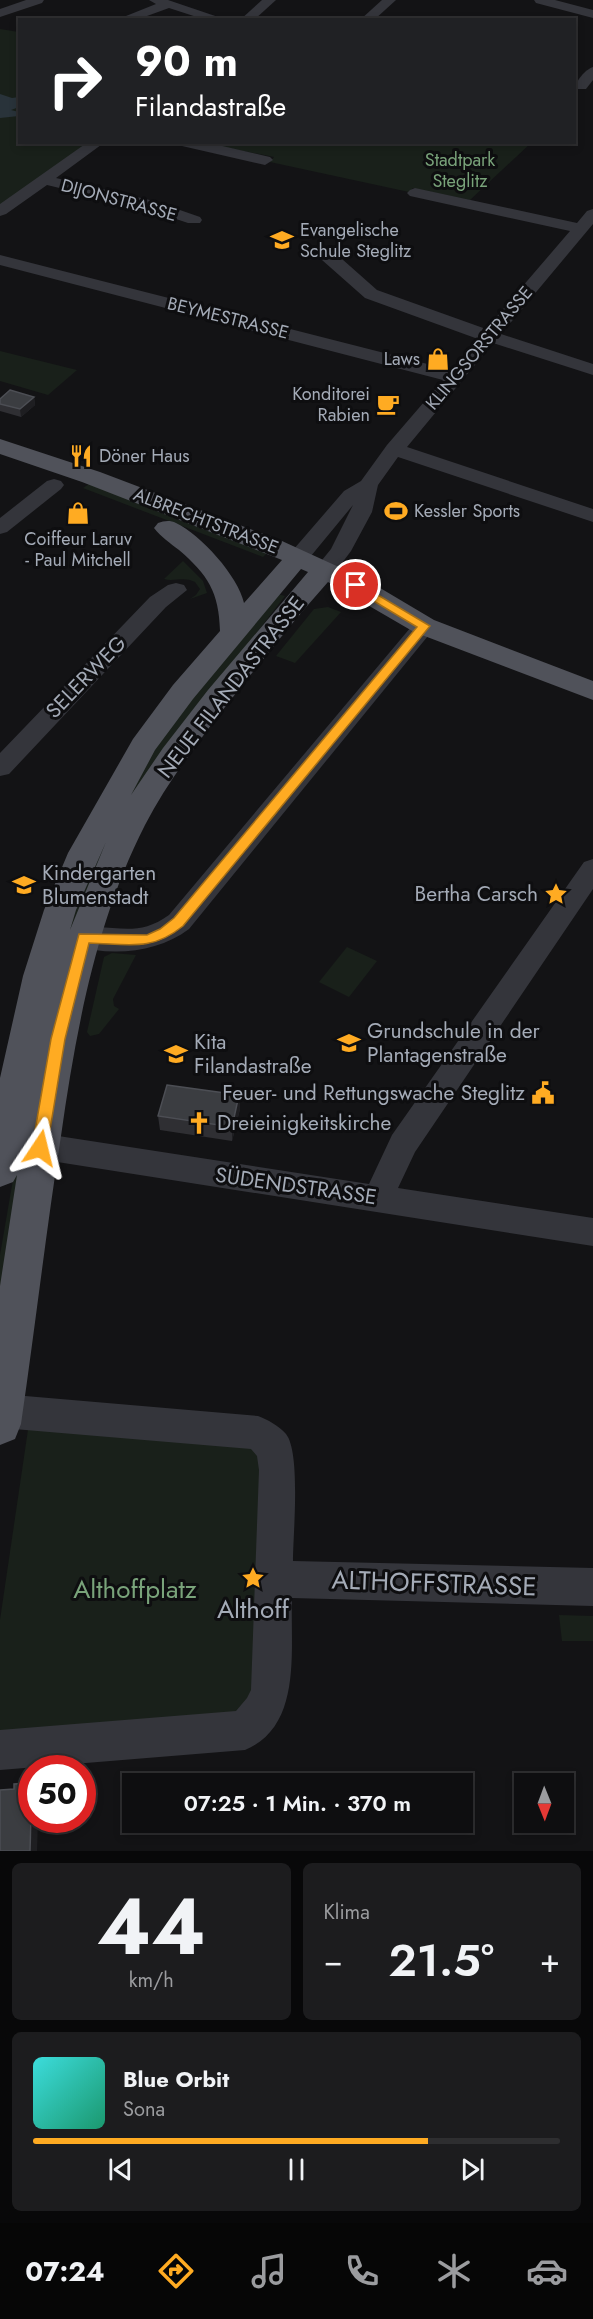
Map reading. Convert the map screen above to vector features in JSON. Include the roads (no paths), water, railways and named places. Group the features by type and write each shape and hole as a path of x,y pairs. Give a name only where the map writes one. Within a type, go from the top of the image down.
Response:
{"main road":[{"name":"ALBRECHTSTRASSE","path":"0,446 53,477 167,528 304,572 356,585 414,621 593,692"},
{"name":"ALBRECHTSTRASSE","path":"0,464 53,477 304,572"},
{"path":"167,528 202,557 222,580 229,595 234,619 234,634"},
{"name":"NEUE FILANDASTRASSE","path":"11,1150 29,1021 60,910 101,819 143,746 183,692 234,634 304,572"},
{"name":"NEUE FILANDASTRASSE","path":"11,1150 58,1039 83,938 103,884 129,827 173,755 245,662 304,572"},
{"path":"1,1417 11,1150"}],"street":[{"path":"1,13 38,0"},
{"path":"248,18 270,0"},
{"path":"368,18 390,0"},
{"path":"540,0 593,14"},
{"path":"126,18 160,2 214,18"},
{"path":"581,86 593,71"},
{"path":"0,211 96,144"},
{"path":"191,144 265,160"},
{"name":"DIJONSTRASSE","path":"44,180 148,204 194,220"},
{"path":"415,193 588,223"},
{"name":"KLINGSORSTRASSE","path":"304,572 340,551 362,512 368,485 394,449 588,223"},
{"name":"BEYMESTRASSE","path":"0,260 455,377"},
{"path":"330,260 340,264 361,287 371,294 489,337 593,370"},
{"path":"394,449 593,516"},
{"path":"0,528 53,477"},
{"name":"KLINGSORSTRASSE","path":"304,572 351,495 368,485"},
{"name":"SELERWEG","path":"0,768 158,602 176,590"},
{"path":"83,938 148,940 165,933 179,922 414,621"},
{"path":"378,1198 403,1144 593,869"},
{"name":"SÜDENDSTRASSE","path":"11,1150 378,1198 593,1232"},
{"path":"0,1750 245,1730 259,1718 266,1707 270,1690 275,1579 276,1459 274,1447 258,1433 1,1417"},
{"name":"ALTHOFFSTRASSE","path":"275,1579 593,1587"}],"place":[{"name":"Evangelische Schule Steglitz","path":"282,240"},
{"name":"Laws","path":"438,359"},
{"name":"Konditorei Rabien","path":"388,404"},
{"name":"Döner Haus","path":"81,456"},
{"name":"Kessler Sports","path":"396,511"},
{"name":"Coiffeur Laruv - Paul Mitchell","path":"78,513"},
{"name":"Kindergarten Blumenstadt","path":"24,885"},
{"name":"Bertha Carsch","path":"556,894"},
{"name":"Grundschule in der Plantagenstraße","path":"349,1043"},
{"name":"Kita Filandastraße","path":"176,1054"},
{"name":"Feuer- und Rettungswache Steglitz","path":"543,1093"},
{"name":"Dreieinigkeitskirche","path":"199,1123"},
{"name":"Althoff","path":"253,1578"}],"park label":[{"name":"Stadtpark Steglitz","path":"460,170"},
{"name":"Althoffplatz","path":"135,1589"}]}
